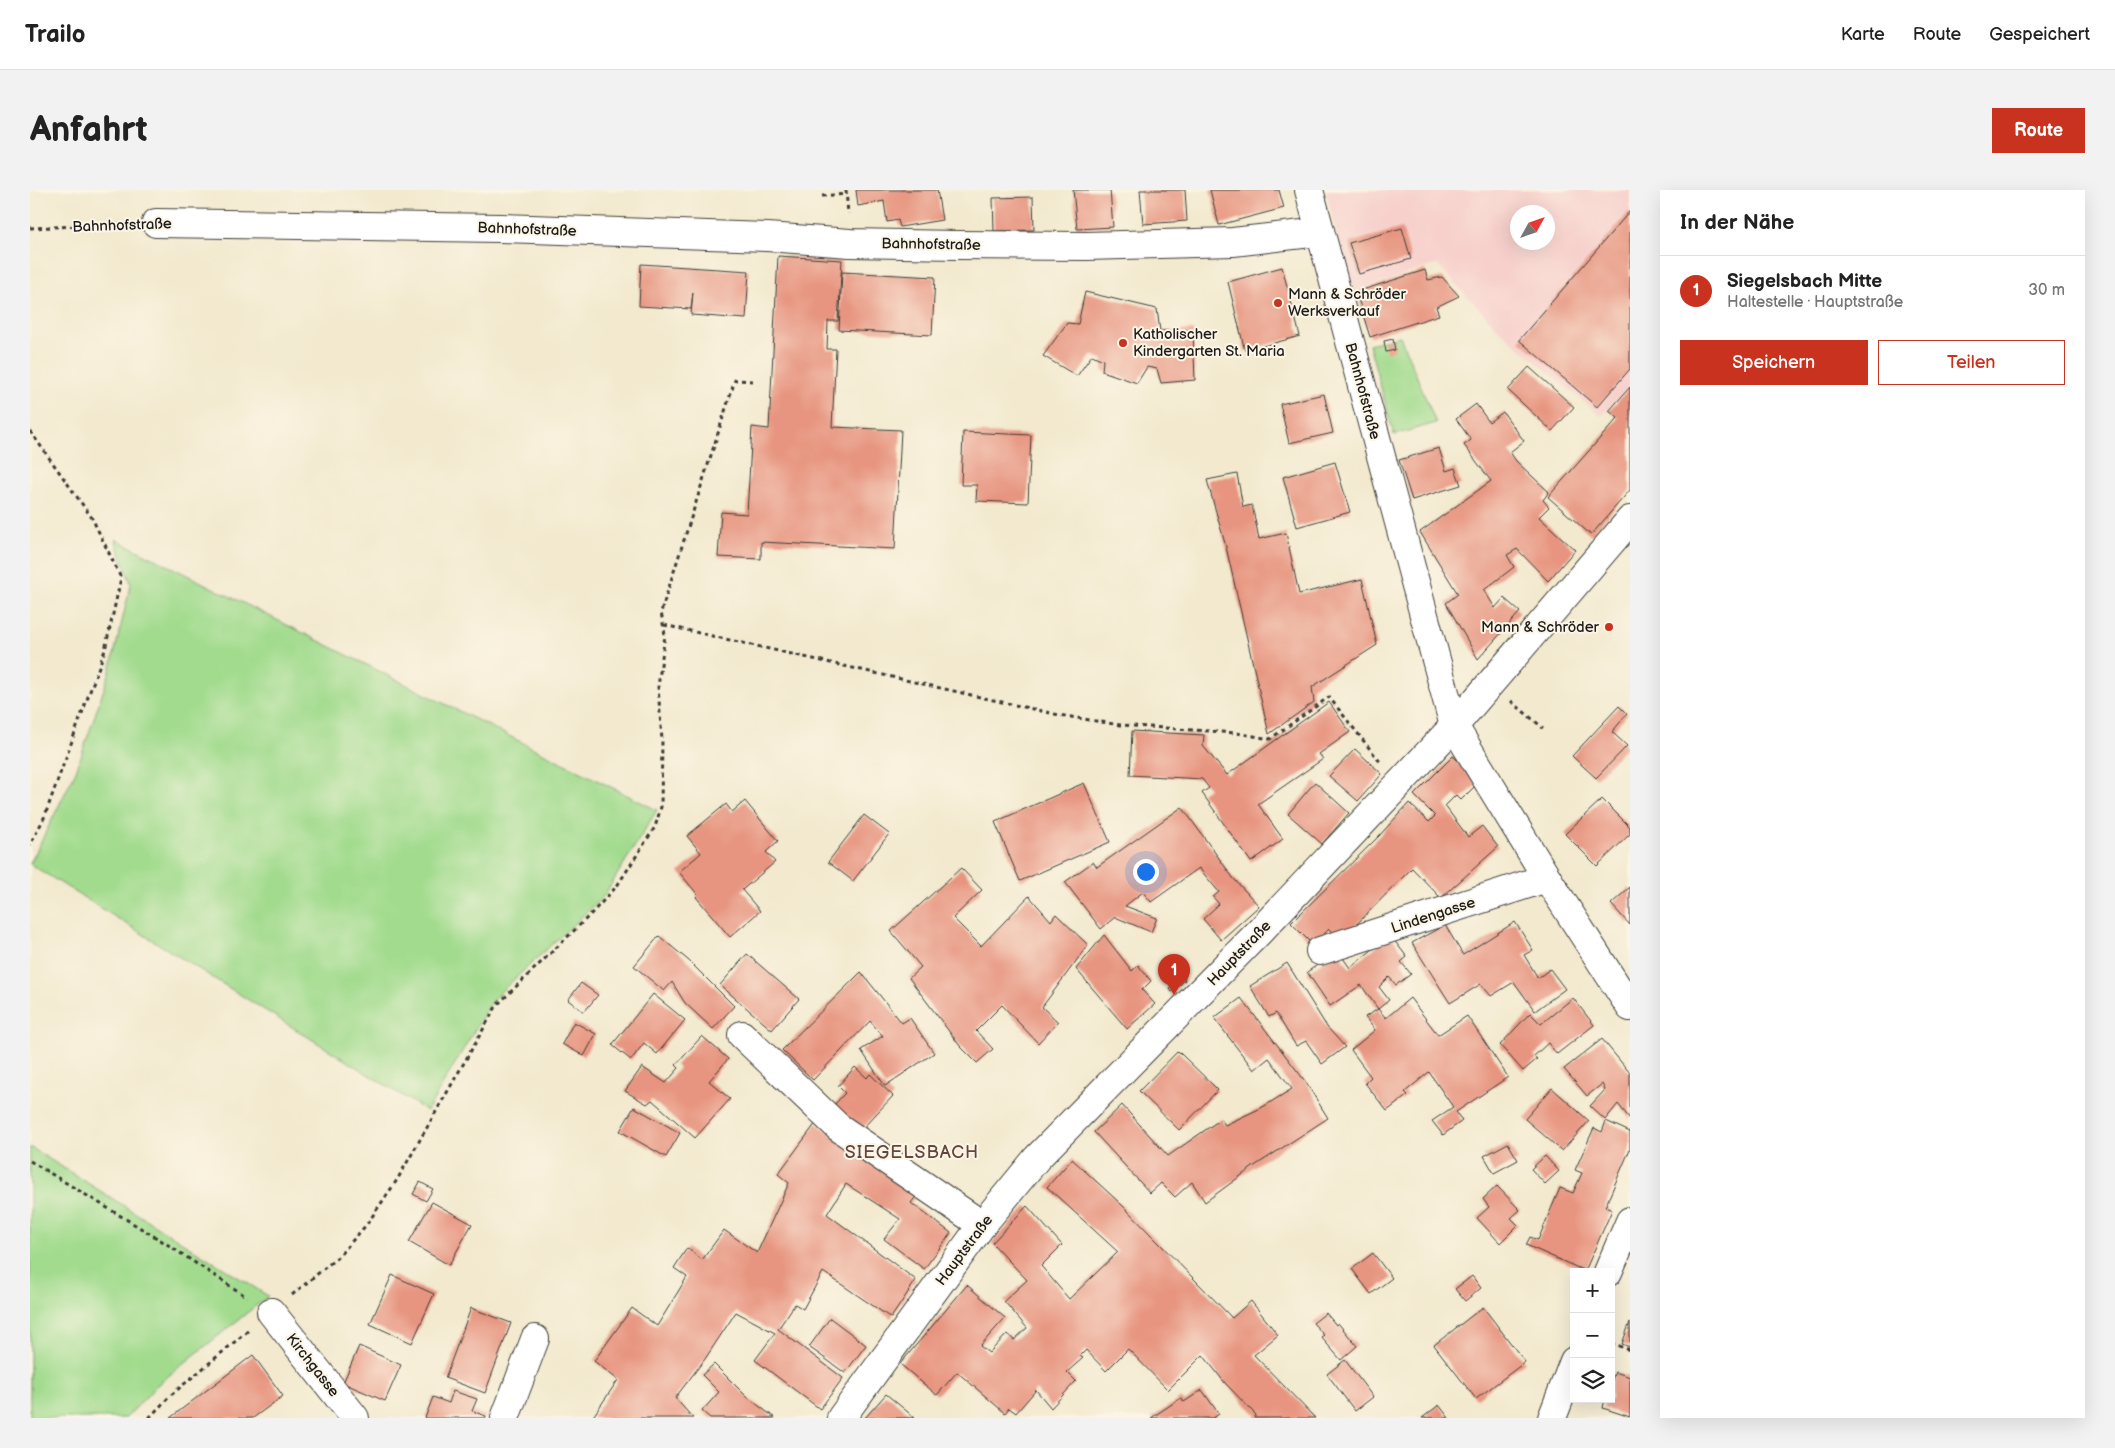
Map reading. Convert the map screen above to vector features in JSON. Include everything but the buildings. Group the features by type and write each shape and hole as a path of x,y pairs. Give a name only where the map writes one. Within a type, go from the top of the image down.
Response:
{"street":[{"path":"1309,190 1320,232"},
{"name":"Bahnhofstraße","path":"156,223 500,228 767,237 850,243 957,246 1086,246 1233,242 1320,232 1454,726"},
{"name":"Hauptstraße","path":"841,1418 982,1225 1045,1148 1259,932 1454,726 1630,520"},
{"path":"1454,726 1546,878 1630,1007"},
{"name":"Lindengasse","path":"1320,951 1546,878"},
{"path":"742,1035 838,1127 982,1225"},
{"path":"1610,1268 1630,1221"},
{"name":"Kirchgasse","path":"271,1312 355,1418"},
{"path":"505,1418 535,1339"},
{"path":"1552,1418 1570,1371"}],"path":[{"path":"822,196 847,194"},
{"name":"Bahnhofstraße","path":"30,228 156,223"},
{"path":"149,1418 171,1395 339,1256 367,1224 406,1163 497,1005 590,916 617,886 655,827 661,808 662,740 658,687 665,635 661,612 735,380 754,381"},
{"path":"30,431 92,518 121,578 106,650 44,818 30,845"},
{"path":"664,625 1059,715 1120,724 1237,733 1270,739 1329,697 1399,784"},
{"path":"1491,683 1543,728"},
{"path":"30,1160 162,1241 271,1312"},
{"path":"1615,1344 1630,1350"}],"shaded area":[{"path":"1326,190 1630,190 1630,385 1601,416 1501,332 1437,264 1351,293"}],"green space":[{"path":"1400,336 1436,423 1394,435 1369,344"},
{"path":"115,539 657,810 604,896 493,999 427,1111 30,864 76,771 110,671 131,584"},
{"path":"30,1147 268,1296 157,1385 126,1418 30,1418"}],"place":[{"name":"Mann & Schröder Werksverkauf","path":"1278,303"},
{"name":"Katholischer Kindergarten St. Maria","path":"1123,343"},
{"name":"Mann & Schröder","path":"1609,627"},
{"name":"Siegelsbach Mitte","path":"1174,995"}],"district":[{"name":"SIEGELSBACH","path":"912,1152"}]}
